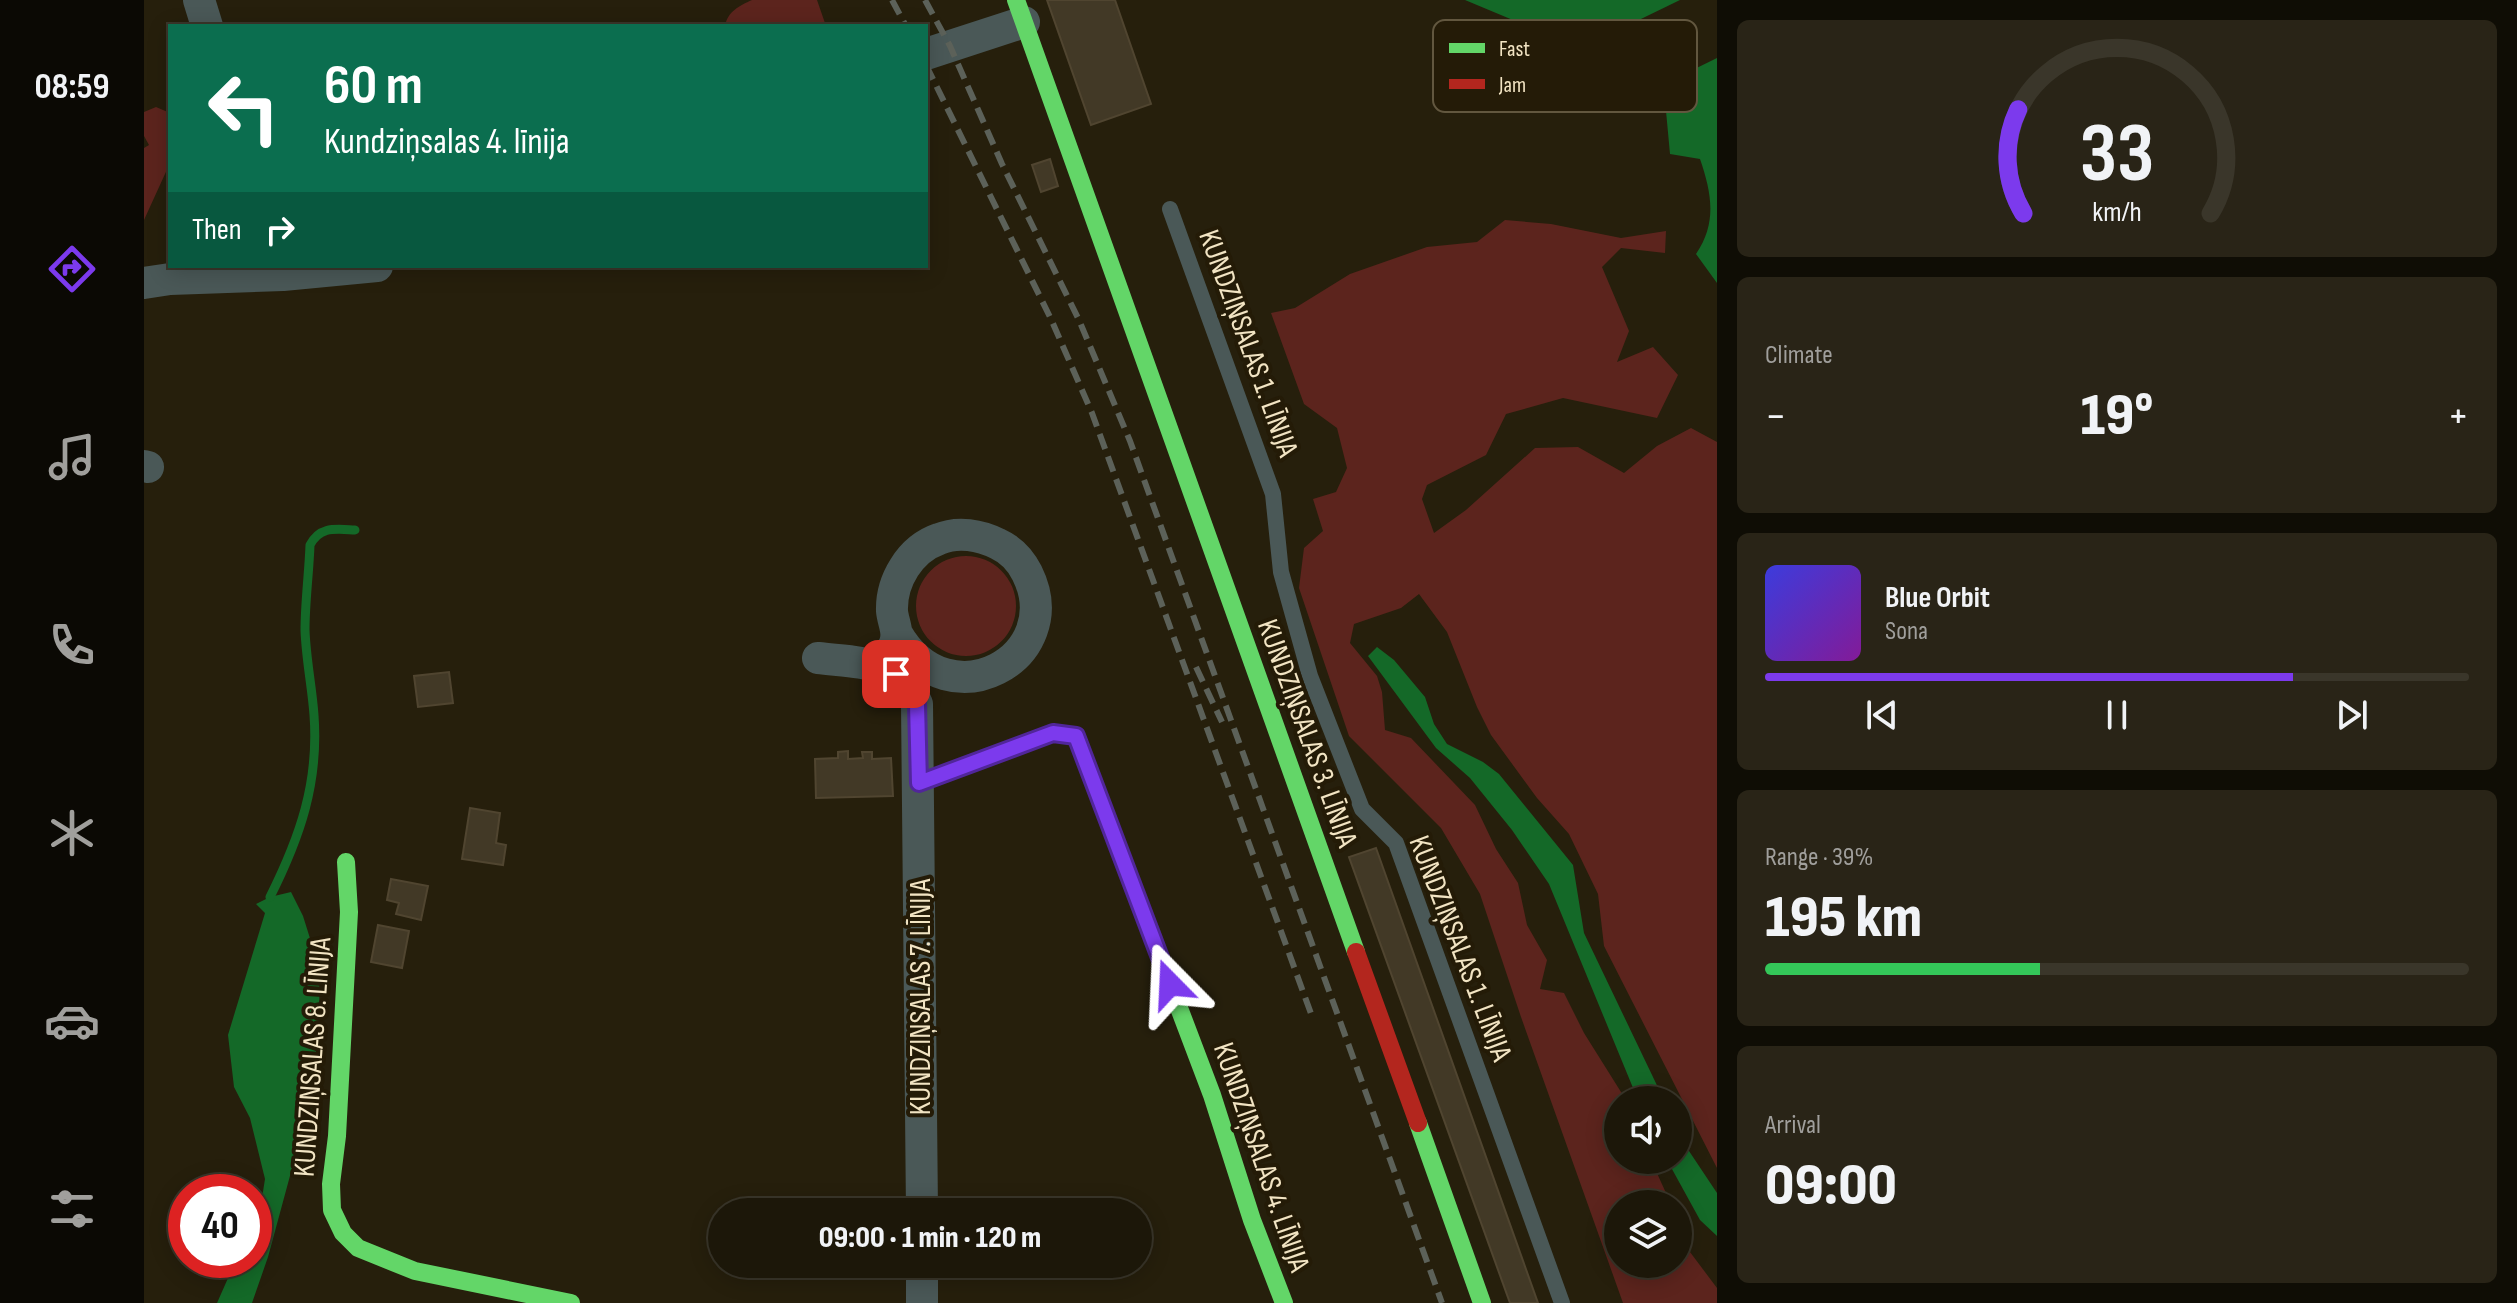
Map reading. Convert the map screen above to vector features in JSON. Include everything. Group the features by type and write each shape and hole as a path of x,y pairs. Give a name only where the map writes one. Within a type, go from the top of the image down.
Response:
{"street":[{"path":"199,0 206,24"},
{"path":"928,53 1020,11"},
{"name":"KUNDZIŅSALAS 3. LĪNIJA","path":"1020,11 1482,1303"},
{"path":"162,276 283,275 356,268"},
{"path":"962,535 985,537 1006,548 1022,563 1033,584 1036,607 1032,630 1021,650 1004,666 983,676 960,678 938,673 918,662 897,634 892,612 894,589 904,567 919,550 939,539 962,535"},
{"path":"870,664 893,648 897,634"},
{"path":"818,658 870,664 896,674 911,691 917,704"},
{"path":"917,704 921,688 938,673"},
{"name":"KUNDZIŅSALAS 7. LĪNIJA","path":"917,704 922,1198"},
{"name":"KUNDZIŅSALAS 4. LĪNIJA","path":"919,783 1053,733 1076,736 1212,1095 1252,1220 1284,1303"},
{"name":"KUNDZIŅSALAS 8. LĪNIJA","path":"346,862 349,912 337,1136 331,1184 332,1210 343,1233 358,1248 415,1271 571,1303"},
{"path":"922,1278 922,1303"}],"lane":[{"name":"KUNDZIŅSALAS 1. LĪNIJA","path":"1170,209 1273,494 1281,572 1310,676 1362,809 1396,843 1562,1303"}],"shaded area":[{"path":"752,0 817,0 825,24 725,24 731,13"},
{"path":"1465,0 1717,0 1717,283 1696,254 1710,220 1710,196 1700,159 1670,154 1666,112 1697,112 1697,20 1513,20"},
{"path":"156,107 168,112 168,167 144,220 144,148 149,145 144,136 144,112"},
{"path":"1505,220 1551,224 1621,238 1666,231 1665,253 1621,248 1602,267 1629,331 1617,362 1653,347 1678,375 1657,418 1563,398 1506,414 1486,455 1427,485 1422,499 1434,533 1466,510 1535,448 1578,447 1624,473 1657,446 1691,428 1717,442 1717,1168 1692,1119 1692,1086 1675,1086 1604,946 1598,894 1569,834 1537,798 1491,735 1447,632 1419,594 1401,608 1354,624 1350,643 1377,676 1382,692 1385,730 1411,738 1475,805 1496,849 1518,883 1527,925 1547,960 1540,989 1564,993 1584,1033 1617,1086 1604,1086 1604,1174 1657,1174 1665,1190 1604,1190 1604,1250 1480,894 1441,828 1349,736 1299,588 1304,548 1323,531 1313,499 1336,492 1347,468 1337,428 1304,404 1271,313 1295,308 1350,274 1427,247 1477,242"},
{"path":"966,556 985,560 1001,571 1012,587 1016,606 1012,625 1001,641 985,652 966,656 947,652 931,641 920,625 916,606 920,587 931,571 947,560"},
{"path":"1377,647 1394,660 1425,697 1434,724 1447,744 1499,774 1573,865 1584,933 1657,1086 1632,1086 1549,884 1512,830 1470,778 1436,748 1368,656"},
{"path":"291,892 303,916 319,967 320,1057 313,1108 297,1150 272,1242 272,1174 264,1174 250,1118 234,1087 228,1035 265,913 256,904"},
{"path":"1692,1156 1717,1193 1717,1236 1700,1220 1692,1205 1692,1190 1684,1190 1675,1174 1692,1174"},
{"path":"1692,1255 1717,1288 1717,1303 1623,1303 1614,1278 1692,1278"},
{"path":"228,1278 261,1278 252,1303 217,1303"}],"pier":[{"path":"1680,0 1717,0 1717,58 1697,68 1697,20 1639,20"}],"building":[{"path":"1047,0 1115,0 1151,104 1091,125"},
{"path":"1050,159 1058,186 1041,192 1032,165"},
{"path":"449,672 453,703 418,707 414,676"},
{"path":"848,751 848,759 863,758 862,752 872,752 872,759 891,758 893,796 816,798 815,759 838,758 838,752"},
{"path":"470,808 500,813 496,843 506,845 503,865 462,859"},
{"path":"1376,848 1538,1303 1510,1303 1349,857"},
{"path":"391,879 428,886 421,920 396,914 399,903 387,900"},
{"path":"378,925 409,931 402,968 371,962"}],"waterway":[{"path":"270,897 298,831 313,764 314,715 305,630 310,545 323,532 355,530"}],"railway":[{"path":"892,0 905,24"},
{"path":"925,0 950,46 1002,164 1079,320 1130,441 1442,1303"},
{"path":"928,69 1051,319 1092,413 1313,1019"},
{"path":"1196,667 1222,722"}],"traffic: fast":[{"path":"1016,0 1356,952"},
{"path":"919,783 1053,733 1076,736 1212,1095 1252,1220 1284,1303"},
{"path":"346,862 349,912 337,1136 331,1184 332,1210 343,1233 358,1248 415,1271 571,1303"},
{"path":"1418,1123 1482,1303"}],"traffic: jam":[{"path":"1356,952 1418,1123"}],"route":[{"path":"896,674 911,691 917,704 919,783 1053,733 1076,736 1170,984"}]}
